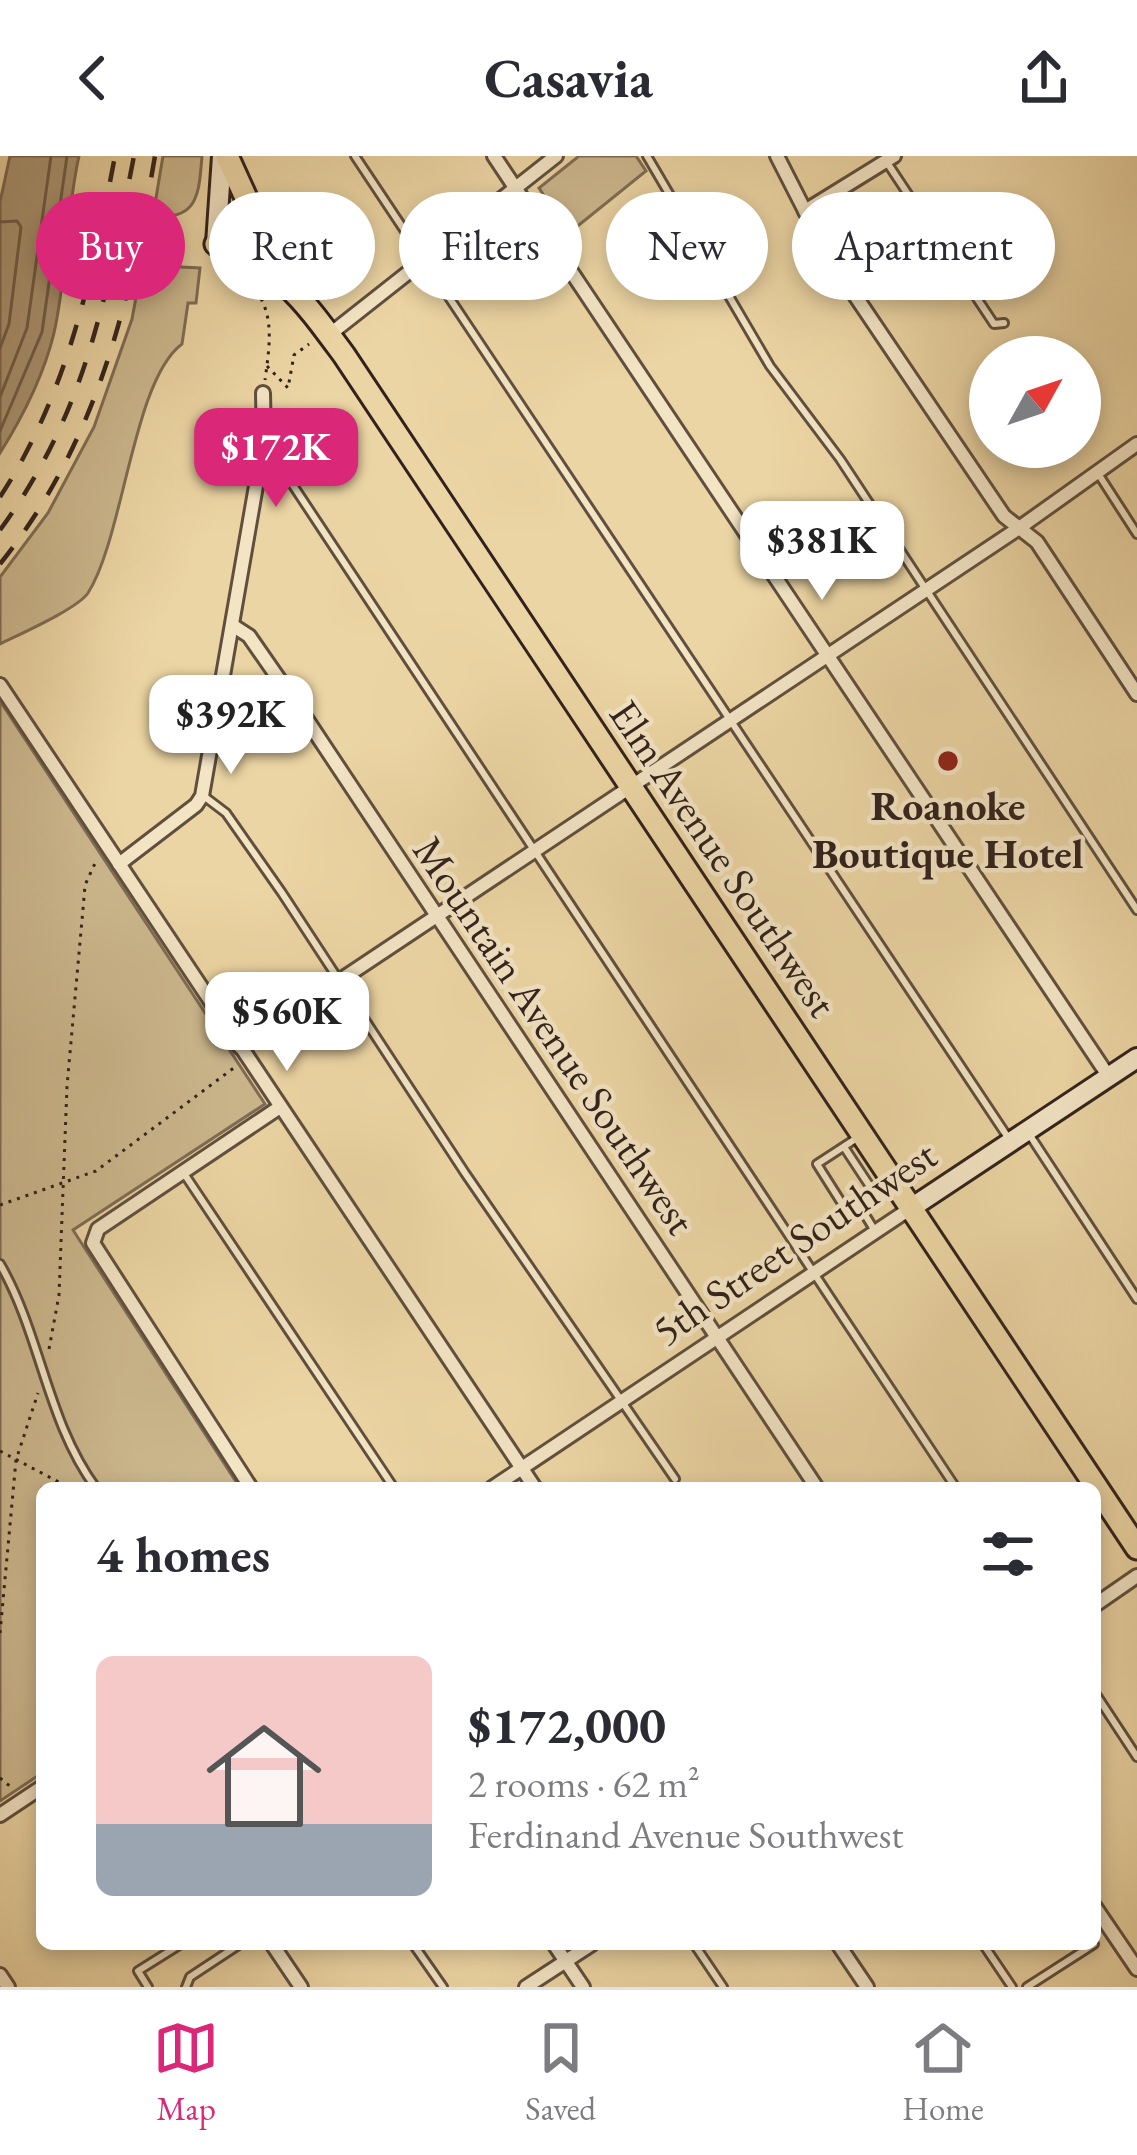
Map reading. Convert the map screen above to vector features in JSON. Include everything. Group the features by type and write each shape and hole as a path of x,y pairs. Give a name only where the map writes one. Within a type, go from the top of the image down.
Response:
{"main road":[{"path":"225,156 328,336"},
{"path":"299,300 328,336"},
{"name":"Elm Avenue Southwest","path":"328,336 629,786 853,1141 911,1208 1093,1482"},
{"name":"Elm Avenue Southwest","path":"1101,1494 1137,1548"}],"street":[{"path":"221,192 225,156"},
{"path":"494,156 1109,1077"},
{"path":"512,192 556,156"},
{"path":"778,156 796,192"},
{"path":"836,192 890,159"},
{"path":"328,336 399,282"},
{"path":"858,300 1004,516 1037,542 1137,694"},
{"path":"119,864 202,796 263,440 263,394"},
{"path":"240,1047 1019,528 1137,444"},
{"name":"Mountain Avenue Southwest","path":"232,626 250,636 813,1482"},
{"path":"0,685 531,1482"},
{"name":"5th Street Southwest","path":"501,1482 1137,1058"},
{"path":"247,1482 93,1243 98,1229 280,1107"},
{"path":"1101,1601 1137,1576"},
{"path":"0,1815 36,1791"},
{"path":"1101,1916 1137,1970"},
{"path":"276,1950 301,1987"},
{"path":"558,1950 583,1987"},
{"path":"526,1987 583,1950"},
{"path":"842,1950 867,1987"},
{"path":"0,1976 8,1987"}],"lane":[{"path":"355,156 399,222"},
{"path":"647,156 770,366 840,459 1137,910"},
{"path":"890,159 994,324 1004,323"},
{"path":"451,300 730,721 1137,1299"},
{"path":"263,440 952,1482"},
{"path":"1097,472 1137,535"},
{"path":"202,796 226,813 675,1479"},
{"path":"853,1141 875,1194 860,1205 848,1213 818,1164 853,1141"},
{"path":"183,1172 390,1482"},
{"path":"860,1205 875,1231"},
{"path":"0,1264 21,1307 63,1429 93,1482"},
{"path":"1101,1702 1137,1756"},
{"path":"1101,1939 1111,1931"},
{"path":"148,1987 138,1971 171,1950"},
{"path":"186,1987 190,1977 231,1950"},
{"path":"417,1950 442,1987"},
{"path":"698,1950 723,1987"},
{"path":"986,1950 1012,1987"},
{"path":"1027,1987 1085,1950"}],"path":[{"path":"262,300 270,325 267,364 286,388 297,350 328,336"},
{"path":"0,1633 16,1460 44,1372 59,1294 82,909 85,886 99,856"},
{"path":"0,1204 63,1184 117,1157 237,1066"},
{"path":"0,1451 58,1482"},
{"path":"0,1778 14,1789"}],"shaded area":[{"path":"163,156 202,156 200,181 188,209 185,192 157,192"},
{"path":"579,156 636,156 646,171 620,192 606,192 606,203 582,223 582,192 542,192 539,188"},
{"path":"185,267 200,268 196,303 188,303 182,344 165,363 152,390 111,535 88,593 47,621 0,644 0,577 48,513 94,427 136,300 185,300"},
{"path":"0,701 265,1104 73,1230 236,1482 36,1482 36,1777 0,1801"}],"water":[{"path":"10,156 79,156 72,192 36,192 36,300 60,300 32,395 0,453 0,202"}],"railway":[{"path":"0,497 24,457 60,375 86,289 115,156"},
{"path":"0,530 30,486 73,397 102,305 134,156"},
{"path":"0,564 33,518 85,421 120,319 155,156"}],"place":[{"name":"Roanoke Boutique Hotel","path":"948,761"}]}
